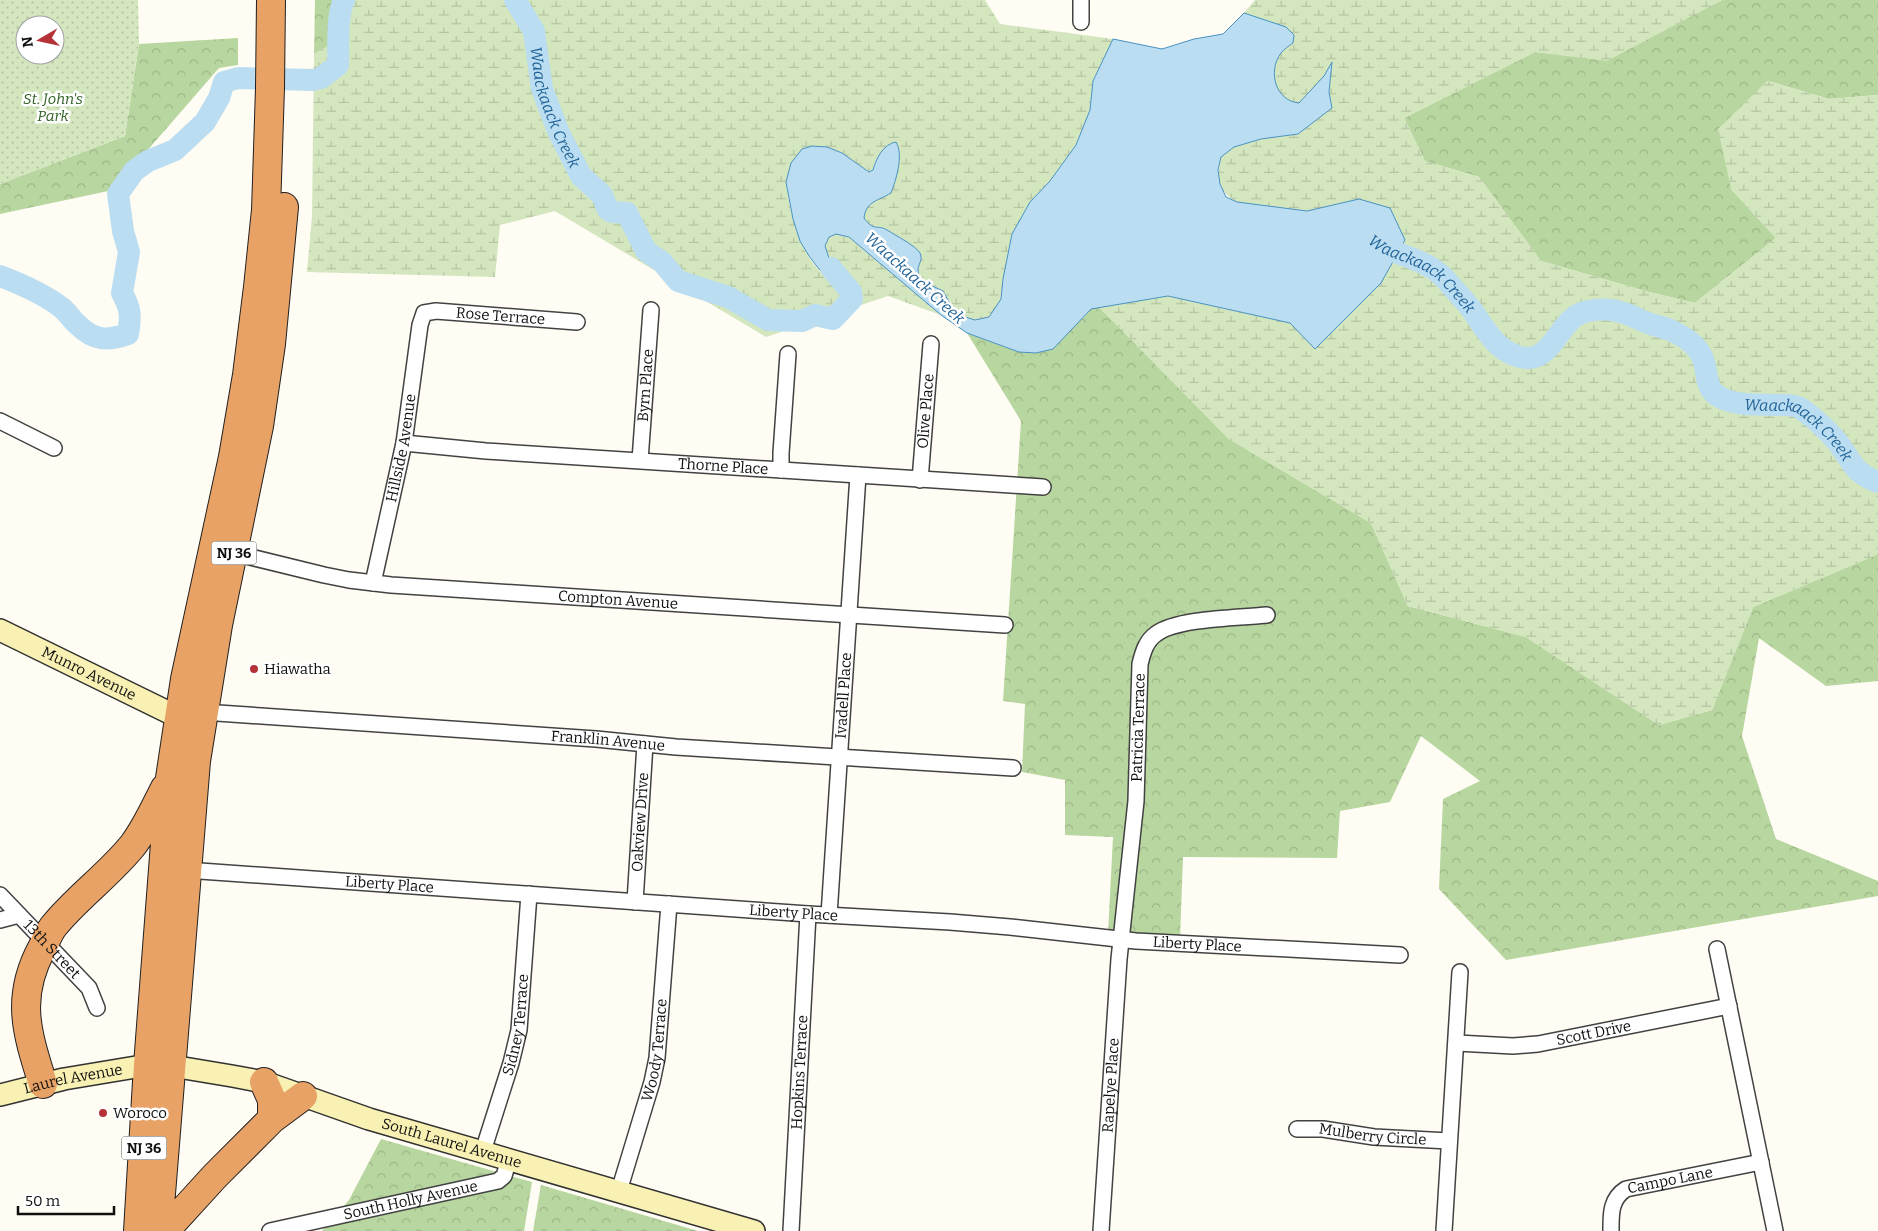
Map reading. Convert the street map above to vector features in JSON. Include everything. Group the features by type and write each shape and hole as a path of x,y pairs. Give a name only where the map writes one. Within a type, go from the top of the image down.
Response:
{"highway":[{"name":"NJ 36","path":"271,0 280,62"},
{"name":"NJ 36","path":"138,1231 186,870 196,760 185,679 233,456 248,376 279,90 280,62 289,0"},
{"name":"NJ 36","path":"158,1231 160,1066 170,778 218,626 259,426 271,344 285,200 279,90"},
{"path":"43,1084 29,1041 25,1010 31,972 54,927 133,844 146,825 170,778"},
{"path":"264,1082 272,1100 272,1119"},
{"path":"167,1231 215,1176 272,1119 303,1096"}],"street":[{"path":"1081,0 1081,22"},
{"name":"Byrn Place","path":"640,460 651,310"},
{"name":"Rose Terrace","path":"424,313 436,311 577,322"},
{"name":"Hillside Avenue","path":"373,583 404,443 420,325 424,313"},
{"name":"Olive Place","path":"920,480 931,344"},
{"path":"781,470 788,354"},
{"path":"0,421 54,448"},
{"name":"Thorne Place","path":"404,443 486,451 1043,487"},
{"name":"Ivadell Place","path":"829,915 858,476"},
{"name":"Compton Avenue","path":"234,553 324,576 373,583 1005,625"},
{"name":"Patricia Terrace","path":"1122,939 1136,801 1140,664 1146,644 1155,634 1171,626 1266,615"},
{"name":"Munro Avenue","path":"0,630 191,715"},
{"name":"Franklin Avenue","path":"191,715 1012,768"},
{"name":"Oakview Drive","path":"635,902 645,744"},
{"name":"Liberty Place","path":"186,870 808,914 1010,926 1122,939 1267,949 1400,955"},
{"name":"Sidney Terrace","path":"483,1151 511,1063 519,1030 528,894"},
{"name":"13th Street","path":"0,895 89,988 97,1008"},
{"name":"Woody Terrace","path":"618,1191 652,1082 657,1058 669,904"},
{"name":"Hopkins Terrace","path":"791,1231 808,914"},
{"path":"0,920 19,915"},
{"name":"Rapelye Place","path":"1101,1231 1122,939"},
{"path":"1717,949 1775,1231"},
{"path":"1444,1231 1460,972"},
{"name":"Scott Drive","path":"1457,1043 1513,1046 1538,1044 1728,1006"},
{"name":"South Laurel Avenue","path":"160,1066 264,1082 367,1118 754,1231"},
{"name":"Laurel Avenue","path":"0,1095 43,1084 160,1066"},
{"name":"Mulberry Circle","path":"1297,1129 1323,1129 1374,1137 1449,1141"},
{"name":"South Holly Avenue","path":"270,1231 498,1181 504,1176 509,1159"},
{"name":"Campo Lane","path":"1611,1231 1612,1207 1620,1193 1626,1189 1760,1162"}],"green space":[{"name":"St. John's Park","path":"0,0 138,0 139,44 125,136 0,184"},
{"path":"315,0 343,0 331,45 314,54"},
{"path":"343,0 985,0 1000,24 1113,39 1093,80 1090,110 1076,145 1050,181 1030,202 1003,279 1001,299 989,317 975,320 965,318 954,311 950,301 934,286 920,280 918,269 921,258 918,251 887,230 870,225 864,218 867,208 891,193 895,183 899,156 890,144 875,162 873,170 869,172 842,153 827,147 786,181 796,228 811,260 825,275 850,291 829,258 825,246 829,237 836,234 849,237 941,315 888,296 766,337 555,211 500,225 495,277 307,272 312,216 314,54 331,44"},
{"path":"1255,0 1722,0 1607,61 1535,52 1404,118 1425,161 1479,177 1541,261 1645,291 1695,303 1776,238 1731,189 1718,129 1767,81 1829,99 1878,95 1878,552 1876,555 1753,607 1712,710 1659,725 1526,637 1408,606 1371,523 1229,439 1098,306 1168,296 1290,323 1315,210 1307,211 1237,202 1230,198 1222,189 1219,177 1221,157 1234,147 1261,139 1298,134 1332,108 1329,92 1332,64 1324,76 1299,103 1284,97 1276,84 1274,68 1281,53 1293,43 1286,27 1244,13"},
{"path":"1722,0 1878,0 1878,95 1829,99 1768,81 1731,189 1776,238 1695,303 1645,291 1541,261 1479,177 1425,161 1404,118 1535,52 1607,60"},
{"path":"238,38 238,65 219,68 113,190 0,214 0,184 125,136 139,44"},
{"path":"1098,306 1229,439 1371,523 1408,606 1526,637 1659,725 1712,710 1753,607 1876,555 1878,552 1878,681 1826,686 1759,638 1742,736 1776,839 1878,881 1878,896 1506,960 1439,889 1443,799 1480,781 1421,736 1390,802 1340,811 1337,858 1183,857 1180,939 1108,934 1113,837 1065,835 1065,780 1022,772 1025,704 1003,701 1021,421 967,333 1019,352 1083,318 1091,309"},
{"path":"381,1139 532,1182 524,1231 322,1231 349,1200"},
{"path":"541,1185 698,1231 533,1231"}],"water":[{"path":"1244,13 1286,27 1294,35 1293,43 1281,53 1277,61 1274,77 1280,91 1291,101 1299,103 1324,76 1332,62 1329,92 1332,108 1298,134 1261,139 1234,147 1221,157 1218,170 1220,184 1226,197 1237,202 1307,211 1359,199 1390,208 1405,240 1381,283 1315,349 1290,323 1168,296 1091,309 1053,349 1036,353 1019,352 967,333 941,315 849,237 836,234 829,237 825,246 829,258 851,292 819,269 800,241 793,219 786,182 791,163 802,149 812,146 827,147 842,153 869,172 873,170 878,157 884,149 891,143 896,142 899,160 897,175 891,193 870,205 865,212 864,218 870,225 887,230 918,250 921,257 918,269 920,280 943,291 954,311 959,315 975,320 989,317 1001,299 1012,234 1030,202 1050,181 1076,145 1090,110 1093,81 1113,39 1162,49 1194,39 1223,34"}],"waterway":[{"name":"Waackaack Creek","path":"0,276 48,298 64,310 84,330 96,337 114,338 128,334 130,313 122,293 129,252 123,231 118,194 134,171 148,161 175,150 205,122 219,98 224,82 238,78 312,80 321,78 338,65 339,23 344,0"},
{"name":"Waackaack Creek","path":"515,0 534,31 542,89 559,133 581,176 602,195 608,210 627,213 646,251 662,262 678,281 728,297 768,320 802,321 815,315 833,319 852,299 851,292 831,268"},
{"name":"Waackaack Creek","path":"1372,239 1384,247 1427,265 1441,275 1472,310 1500,347 1516,356 1535,357 1542,353 1572,319 1583,312 1594,310 1610,310 1624,313 1676,333 1692,344 1701,354 1709,385 1715,394 1737,403 1789,405 1800,408 1834,438 1856,469 1878,482"}],"place":[{"name":"Hiawatha","path":"254,669"},
{"name":"Woroco","path":"103,1113"}]}
